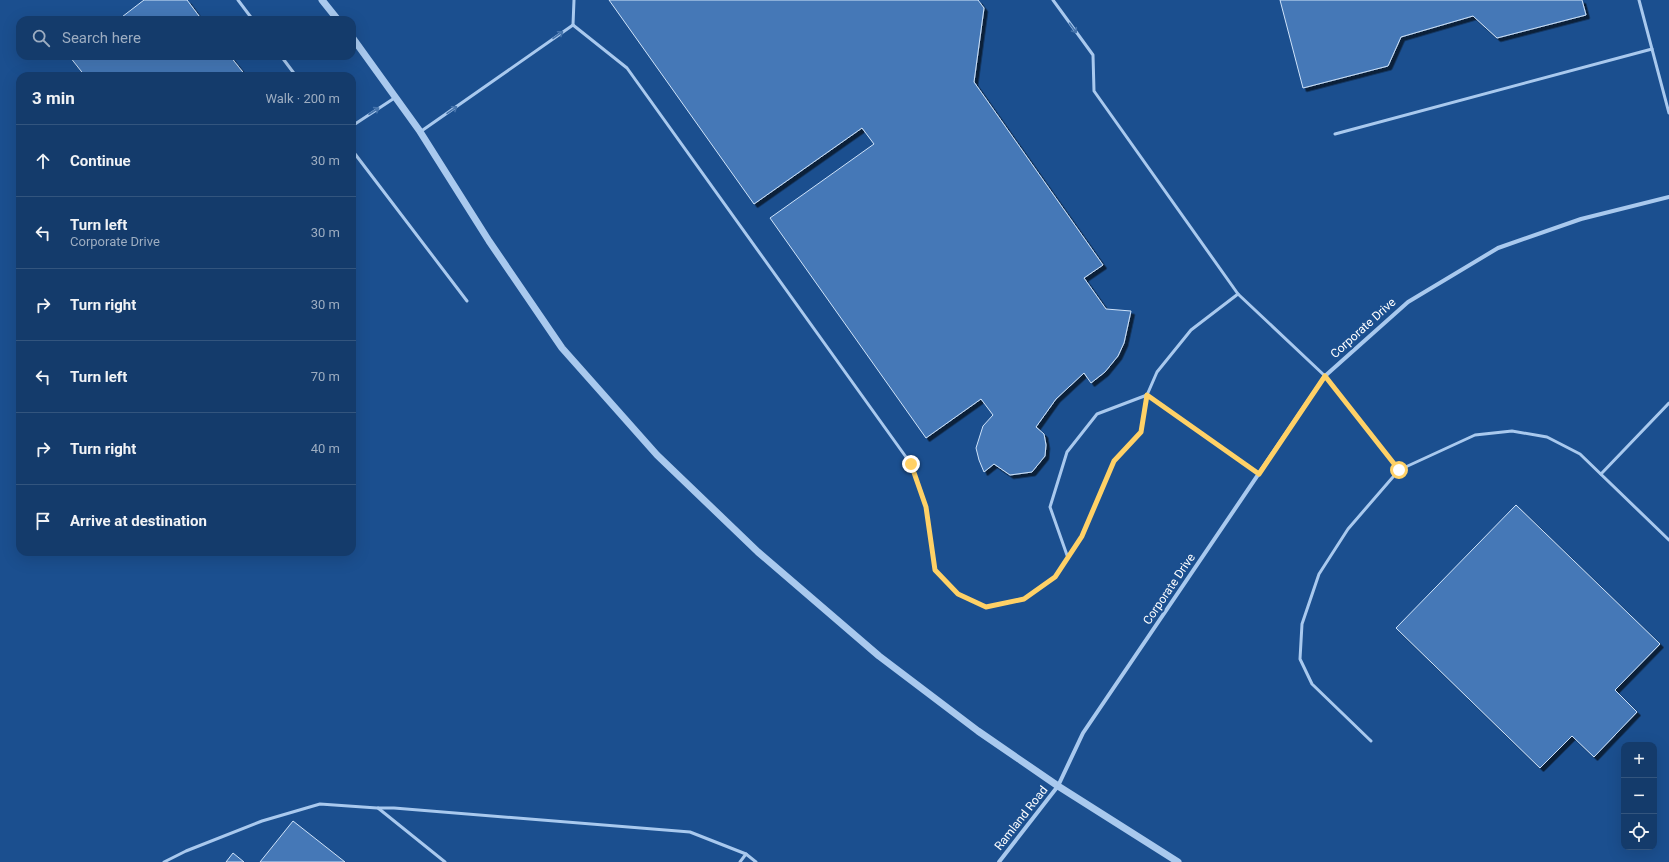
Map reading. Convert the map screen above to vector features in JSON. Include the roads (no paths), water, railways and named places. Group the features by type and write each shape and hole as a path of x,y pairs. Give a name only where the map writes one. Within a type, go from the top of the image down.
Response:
{"street":[{"path":"322,0 335,16"},
{"path":"356,42 420,132 488,241 562,348 657,455 758,552 879,656 978,731 1058,786 1178,862"},
{"name":"Corporate Drive","path":"1058,786 1083,733 1325,376 1408,302 1498,248 1581,219 1669,197"},
{"name":"Ramland Road","path":"999,862 1058,786"}],"lane":[{"path":"238,0 250,16"},
{"path":"573,25 574,0"},
{"path":"1053,0 1093,55 1094,91 1238,294 1325,376 1399,470"},
{"path":"1639,0 1669,113"},
{"path":"420,132 573,25"},
{"path":"573,25 627,68 911,464 926,507 935,570 958,594 986,607 1024,599 1055,577 1082,536 1114,461 1141,432 1147,395 1158,372 1191,330 1238,294"},
{"path":"1335,134 1652,49"},
{"path":"284,60 293,72"},
{"path":"356,123 396,97"},
{"path":"356,155 467,301"},
{"path":"1068,558 1050,507 1067,452 1097,414 1147,395"},
{"path":"1147,395 1259,474"},
{"path":"1601,474 1669,403"},
{"path":"1371,740 1312,684 1300,659 1302,624 1319,574 1348,529 1399,470 1475,435 1512,431 1546,437 1580,454 1669,540"},
{"path":"164,862 186,851 262,821 320,804 394,808 690,832 746,854 756,862"},
{"path":"377,808 445,862"},
{"path":"740,862 746,854"}]}
